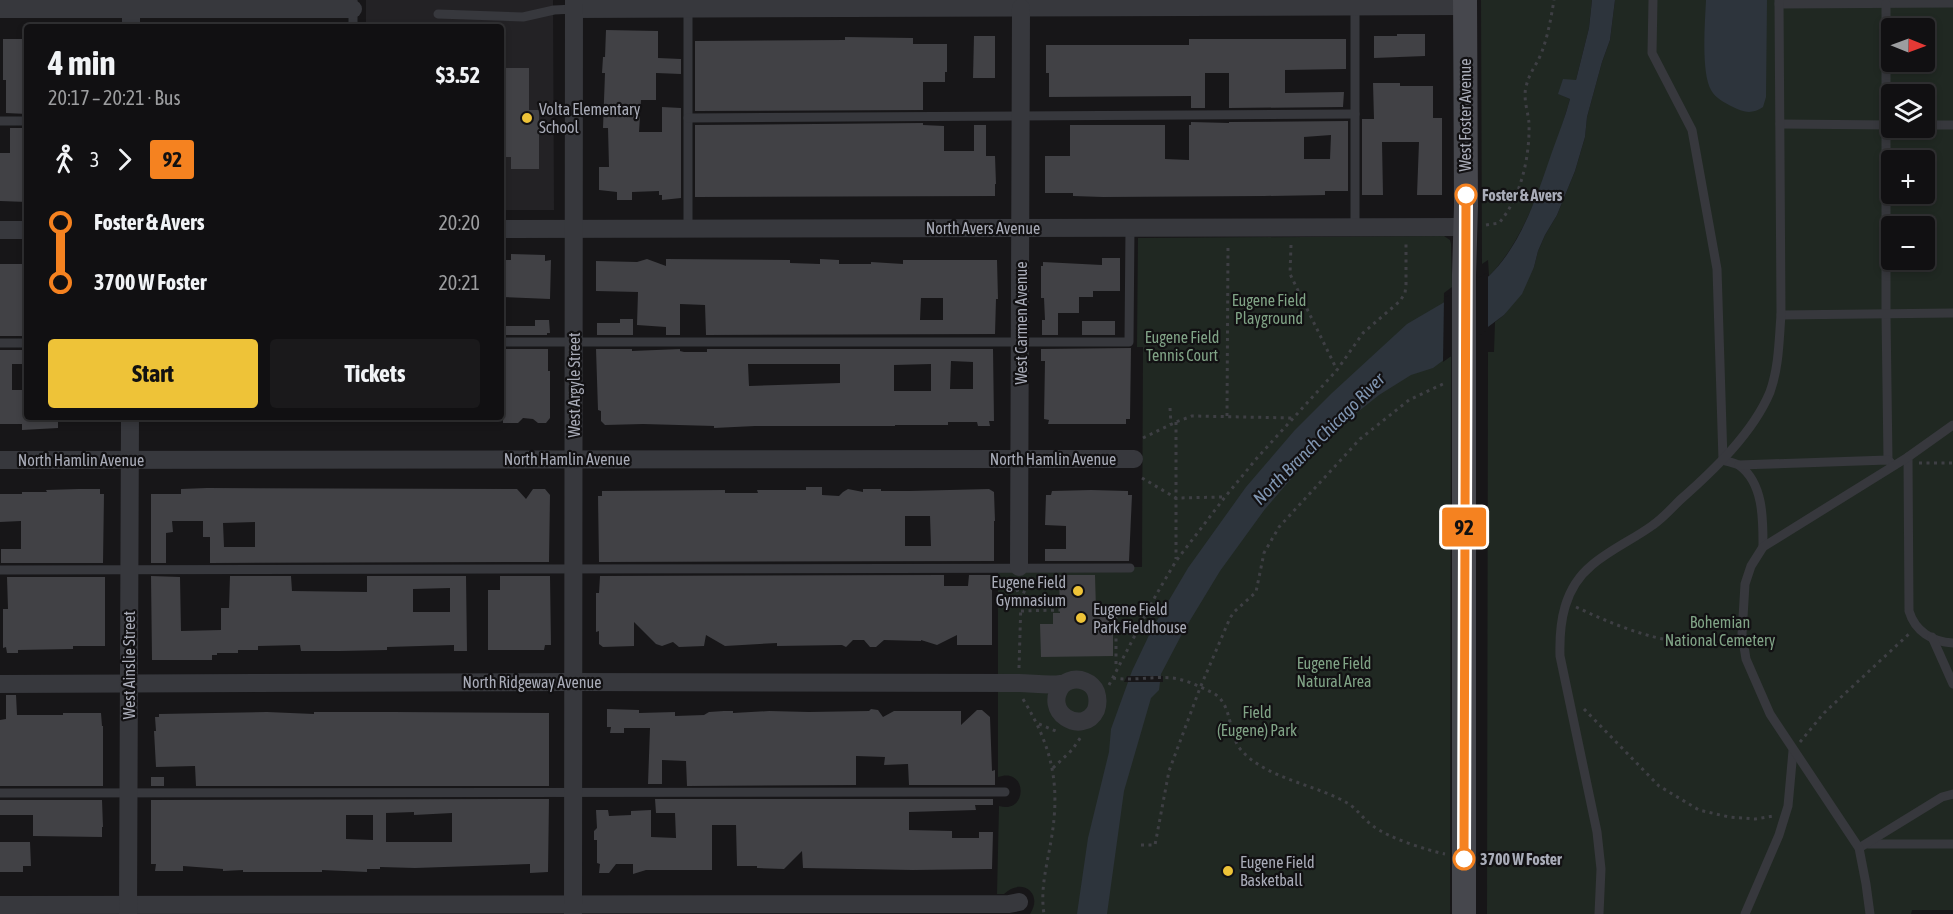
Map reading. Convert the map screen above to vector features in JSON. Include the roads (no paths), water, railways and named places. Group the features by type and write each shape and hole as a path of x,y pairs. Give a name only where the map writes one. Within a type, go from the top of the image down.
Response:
{"main road":[{"name":"West Foster Avenue","path":"1464,3 1475,226 1464,275 1464,914"}],"street":[{"path":"574,4 1021,8 1355,7 1464,3"},
{"name":"West Argyle Street","path":"573,909 574,4"},
{"name":"West Carmen Avenue","path":"1021,8 1021,458 1025,567"},
{"path":"0,9 131,12 353,12"},
{"name":"North Avers Avenue","path":"504,229 1475,226"},
{"path":"0,230 24,230"},
{"name":"West Ainslie Street","path":"128,910 130,420"},
{"name":"North Hamlin Avenue","path":"0,460 1134,459"},
{"name":"North Ridgeway Avenue","path":"0,684 573,682 1063,684"},
{"path":"0,905 128,910 1013,906"}],"lane":[{"path":"1653,0 1652,53 1692,130 1717,268 1723,460"},
{"path":"1599,914 1601,869 1597,832 1560,656 1559,635 1562,614 1569,593 1591,565 1654,525 1723,460 1756,418 1770,392 1778,362 1781,315 1779,2 1953,3"},
{"path":"438,14 523,17 574,4"},
{"path":"688,4 688,228"},
{"path":"1886,4 1888,84"},
{"path":"1355,7 1355,227"},
{"path":"688,118 1355,114"},
{"path":"0,121 24,121"},
{"path":"1780,124 1881,125"},
{"path":"1935,125 1953,125"},
{"path":"1889,138 1886,315 1891,463"},
{"path":"504,342 1129,342 1130,228"},
{"path":"1781,315 1953,313"},
{"path":"0,343 24,343"},
{"path":"1723,460 1739,465 1891,463 1908,460 1953,425"},
{"path":"1908,460 1909,611 1916,627 1932,637 1953,643"},
{"path":"1870,914 1863,846 1793,751 1770,714 1746,659 1742,607 1744,584 1751,566 1763,547 1891,463"},
{"path":"1739,465 1747,473 1757,492 1763,515 1763,547"},
{"path":"0,570 1130,568"},
{"path":"1932,637 1953,684"},
{"path":"1745,914 1779,835 1785,815 1792,777 1793,751"},
{"path":"0,793 1005,792"},
{"path":"1863,846 1942,797 1953,794"},
{"path":"1863,846 1953,844"}],"water":[{"name":"North Branch Chicago River","path":"1592,0 1615,0 1610,40 1587,117 1585,137 1575,171 1557,215 1538,251 1534,267 1522,294 1504,315 1433,368 1411,375 1379,395 1349,419 1309,458 1265,509 1220,571 1183,632 1161,674 1159,690 1151,698 1124,791 1107,914 1077,914 1088,838 1109,752 1111,729 1132,671 1152,629 1188,568 1246,487 1294,431 1407,324 1489,276 1511,249 1534,202 1566,113 1570,99 1558,94 1563,79 1576,80 1589,28"},
{"path":"1706,0 1767,0 1766,97 1763,107 1756,111 1748,112 1737,109 1720,100 1711,90 1705,59"}],"place":[{"name":"Volta Elementary School","path":"527,118"},
{"name":"Foster & Avers","path":"1466,195"},
{"name":"Eugene Field Gymnasium","path":"1078,591"},
{"name":"Eugene Field Park Fieldhouse","path":"1081,618"},
{"name":"3700 W Foster","path":"1464,859"},
{"name":"Eugene Field Basketball","path":"1228,871"}],"park label":[{"name":"Eugene Field Playground","path":"1269,309"},
{"name":"Eugene Field Tennis Court","path":"1182,346"},
{"name":"Bohemian National Cemetery","path":"1720,631"},
{"name":"Eugene Field Natural Area","path":"1334,672"},
{"name":"Field (Eugene) Park","path":"1257,721"}]}
